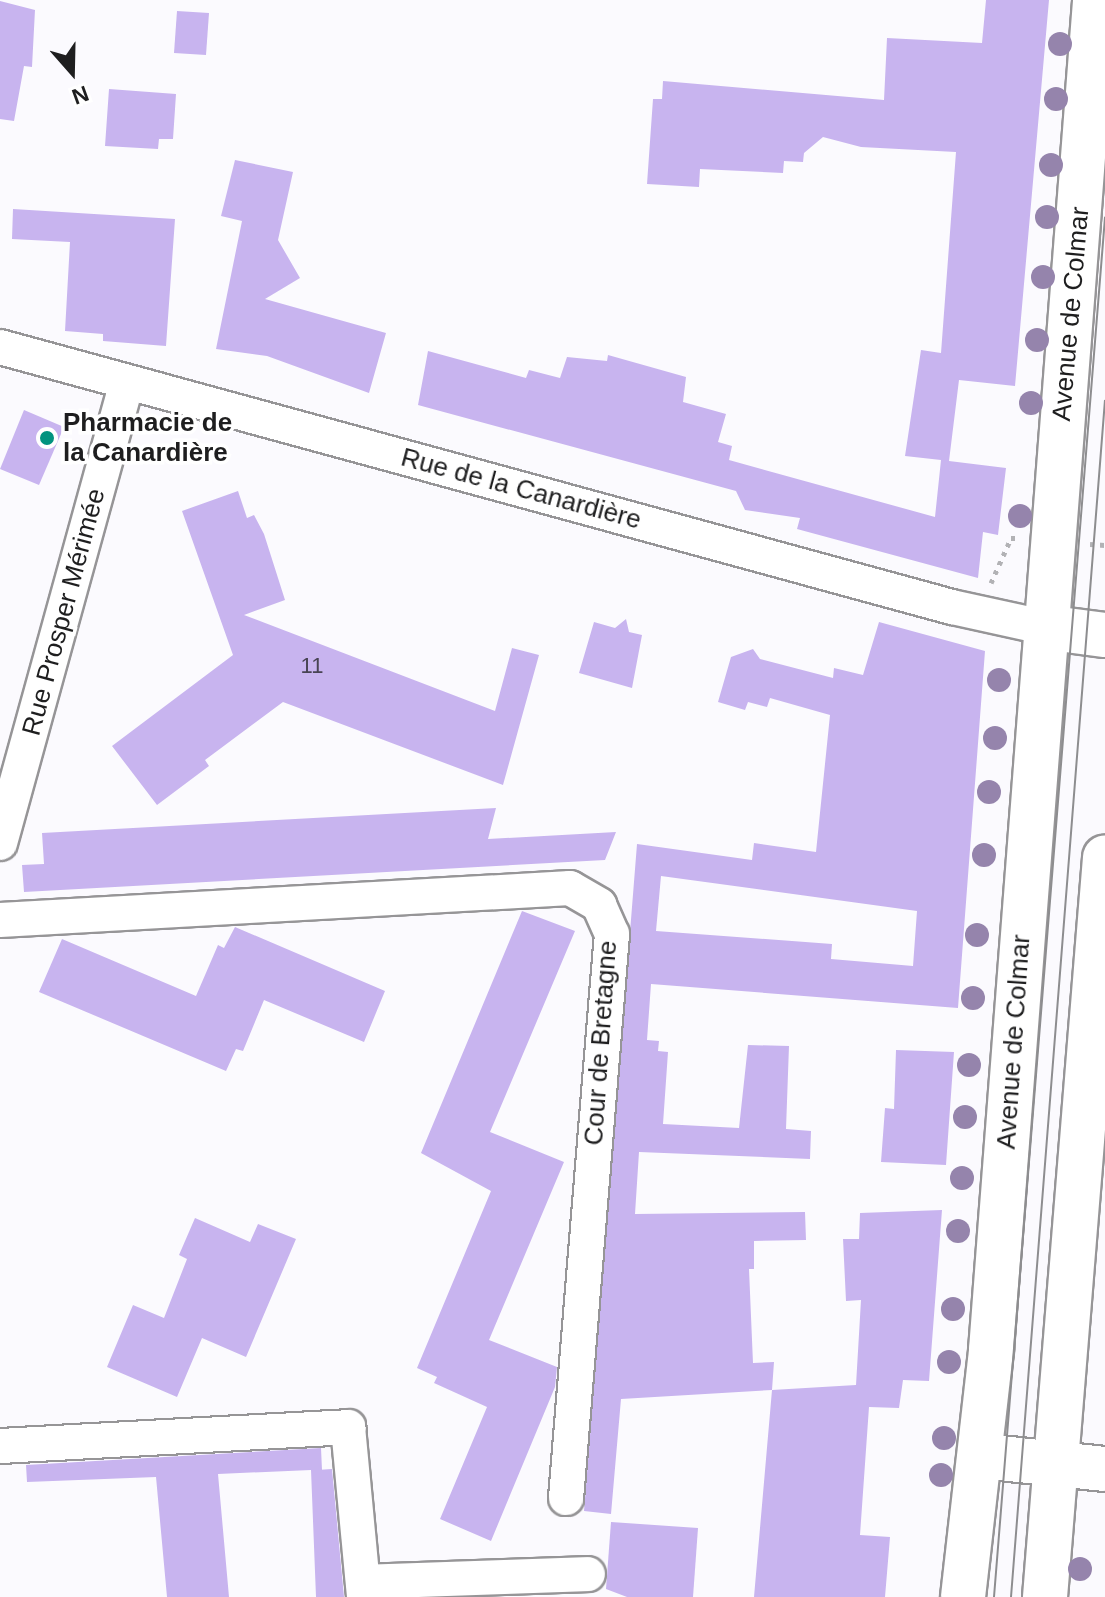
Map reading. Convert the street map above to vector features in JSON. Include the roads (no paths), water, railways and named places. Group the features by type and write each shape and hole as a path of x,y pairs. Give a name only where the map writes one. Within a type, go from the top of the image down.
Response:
{"main road":[{"name":"Avenue de Colmar","path":"963,1597 981,1456 1095,0"},
{"path":"1044,627 1105,635"},
{"path":"1045,1597 1105,857"},
{"path":"981,1456 1105,1469"}],"street":[{"name":"Rue de la Canardière","path":"0,347 952,607 1044,627"},
{"name":"Rue Prosper Mérimée","path":"0,843 127,382"},
{"name":"Cour de Bretagne","path":"0,920 570,888 599,905 612,934 566,1498"},
{"path":"0,1446 348,1427 363,1589 588,1574"}],"tram line":[{"path":"994,1597 1105,217"},
{"path":"1011,1597 1105,401"}],"place":[{"name":"Pharmacie de la Canardière","path":"47,438"}]}
